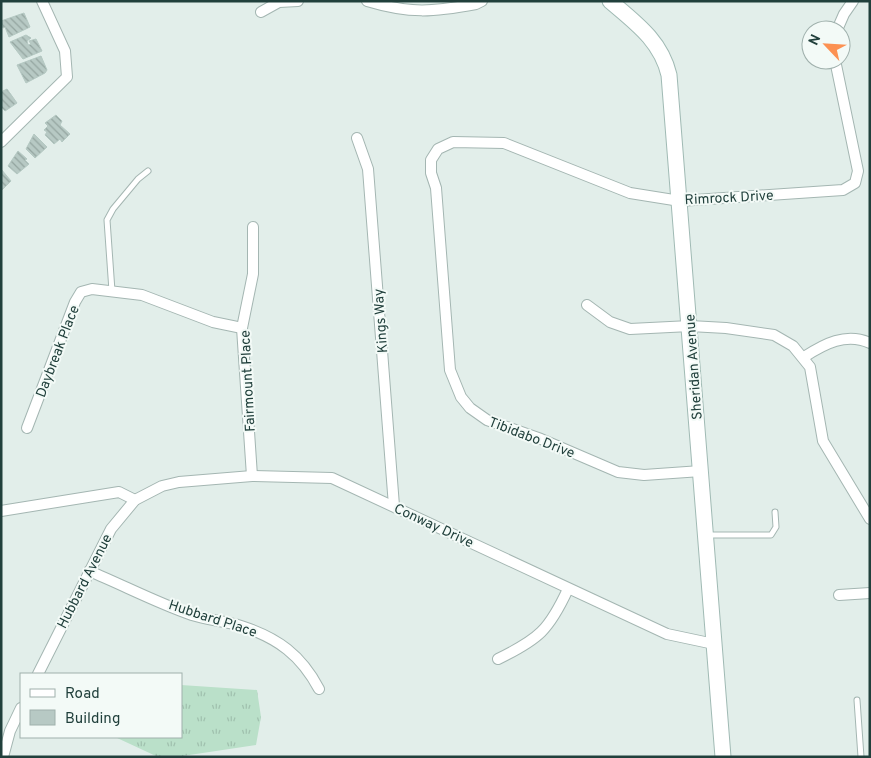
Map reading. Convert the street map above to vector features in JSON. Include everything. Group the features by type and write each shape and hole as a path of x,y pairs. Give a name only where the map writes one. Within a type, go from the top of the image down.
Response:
{"street":[{"path":"1,141 66,77 65,51 42,1"},
{"path":"261,12 279,2 298,1"},
{"path":"367,1 396,10 432,12 476,4 482,1"},
{"path":"432,12 433,1"},
{"name":"Sheridan Avenue","path":"610,1 653,39 667,66 680,200 723,757"},
{"path":"841,20 853,1"},
{"name":"Rimrock Drive","path":"436,188 431,173 431,160 438,149 453,142 504,143 630,193 680,200 843,190 855,183 858,171 837,70"},
{"name":"Kings Way","path":"357,138 368,169 394,506"},
{"name":"Tibidabo Drive","path":"436,188 450,370 461,397 470,408 487,420 540,439 618,472 644,475 701,471"},
{"name":"Fairmount Place","path":"252,476 242,328 253,274 253,227"},
{"name":"Daybreak Place","path":"28,428 75,302 81,292 92,289 142,295 213,322 242,328"},
{"path":"587,305 610,322 630,329 690,326 726,328 774,335 793,346 804,357 810,367 814,381 822,441 870,520"},
{"path":"804,357 823,344 839,339 863,340 870,343"},
{"name":"Conway Drive","path":"138,498 162,486 179,482 252,476 332,478 667,634 714,644"},
{"path":"1,511 120,492 138,498"},
{"name":"Hubbard Avenue","path":"38,673 111,529 138,498"},
{"name":"Hubbard Place","path":"89,571 193,615 240,626 282,644 307,667 319,689"},
{"path":"498,659 526,645 544,631 556,616 568,589"},
{"path":"839,595 870,593"},
{"path":"3,757 10,731 20,710"}],"lane":[{"path":"112,292 107,220 113,209 138,179 148,171"},
{"path":"706,535 771,535 776,527 775,512"},
{"path":"856,700 861,757"}],"green space":[{"path":"182,685 257,690 261,717 256,745 176,757 158,757 117,738 182,738"}],"building":[{"path":"24,13 30,27 9,37 1,21"},
{"path":"26,35 31,38 27,41 28,45 31,44 29,41 36,39 42,51 23,59 10,42"},
{"path":"41,56 47,70 26,83 17,65"},
{"path":"7,89 17,103 5,111 1,107 1,92"},
{"path":"56,115 62,121 60,125 70,134 62,142 60,139 54,144 45,135 47,132 44,130 48,126 45,123"},
{"path":"34,134 47,147 35,158 26,149"},
{"path":"18,151 27,159 25,160 29,164 17,174 8,166"},
{"path":"1,169 11,181 2,190 1,190"}]}
